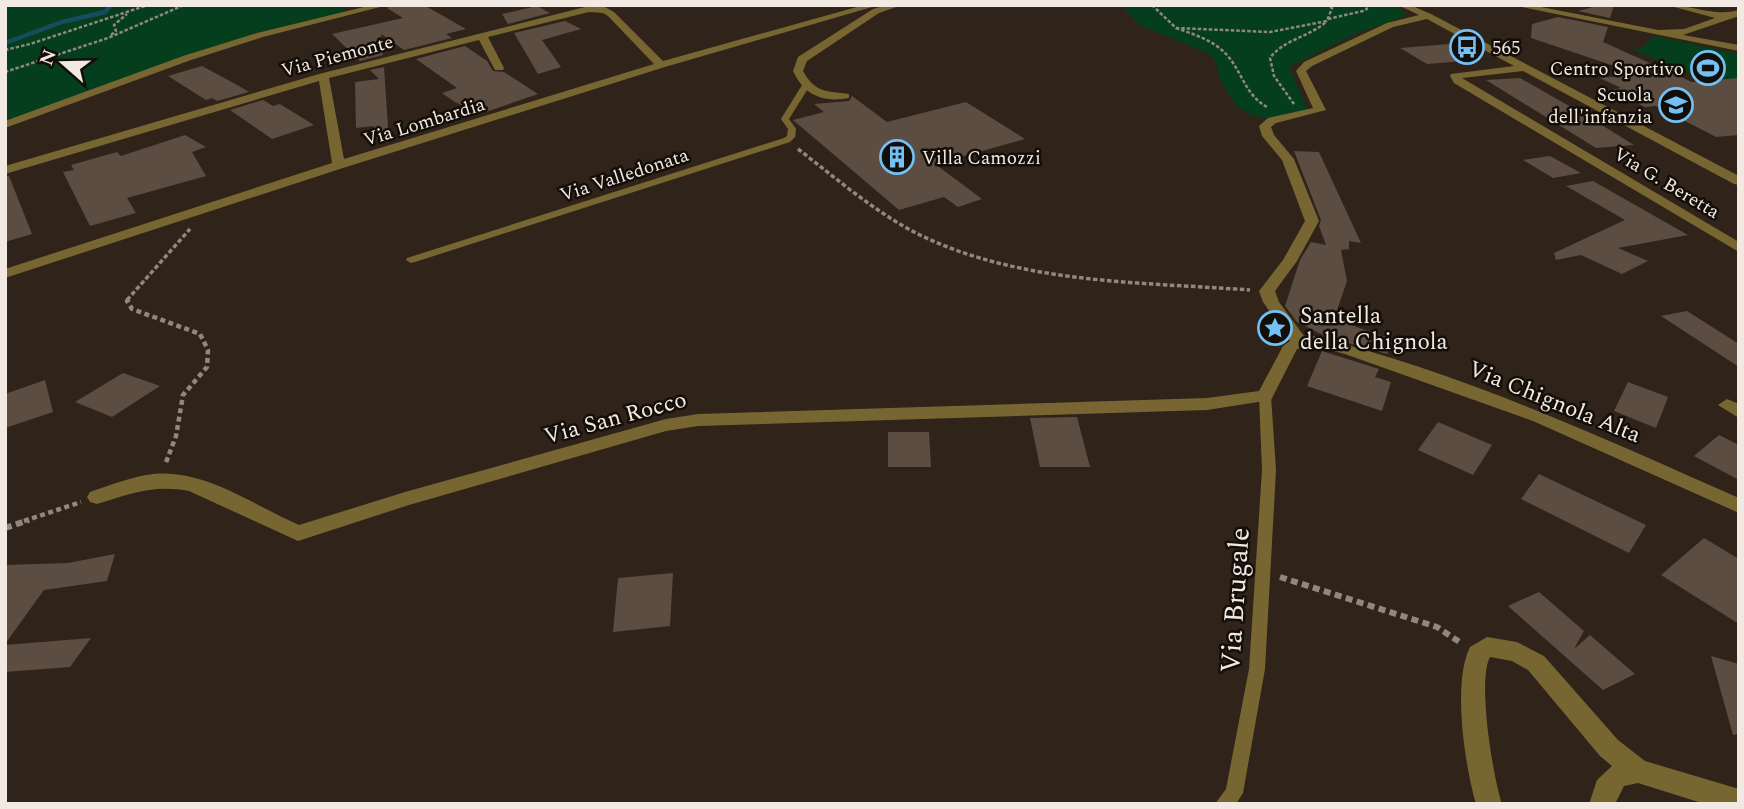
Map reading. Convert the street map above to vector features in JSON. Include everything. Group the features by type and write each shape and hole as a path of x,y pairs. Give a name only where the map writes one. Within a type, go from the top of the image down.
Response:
{"street":[{"path":"5,125 223,46 384,5"},
{"name":"Via Lombardia","path":"5,274 339,165 662,65 852,7 875,5"},
{"path":"845,96 826,98 805,87 798,71 802,59 876,11 898,5"},
{"path":"1402,5 1428,16 1739,181"},
{"path":"1516,5 1739,48"},
{"path":"1671,5 1727,18"},
{"name":"Via Piemonte","path":"5,170 323,76 598,8 611,14 662,65"},
{"path":"1658,33 1685,32 1739,13"},
{"path":"1265,396 1291,346 1300,343 1270,302 1267,292 1290,261 1312,221 1288,159 1268,136 1265,126 1272,121 1320,110 1301,71 1308,64 1390,25 1428,16"},
{"path":"1685,32 1692,37 1739,48"},
{"path":"482,35 499,68"},
{"name":"Via G. Beretta","path":"1522,68 1455,76 1458,81 1739,247"},
{"path":"323,76 339,165"},
{"name":"Via Chignola Alta","path":"1300,343 1309,340 1350,349 1539,417 1739,506"},
{"name":"Via San Rocco","path":"97,496 155,481 176,480 200,487 298,533 405,499 666,425 698,420 1207,404 1265,396"},
{"path":"1489,804 1480,775 1475,669 1478,654 1487,647 1517,652 1536,663 1609,747 1638,771 1739,802"},
{"path":"1602,804 1606,789 1616,776 1638,771"}],"lane":[{"path":"786,141 791,137 792,129 785,120 805,87"},
{"name":"Via Valledonata","path":"411,260 786,141"},
{"name":"Via Brugale","path":"1224,804 1234,793 1257,669 1269,470 1265,396"}],"path":[{"path":"5,50 32,46 52,36 148,5"},
{"path":"5,72 108,38 184,5"},
{"path":"1152,5 1169,24 1216,46 1226,54 1258,102 1271,108"},
{"path":"1288,109 1294,106 1293,102 1272,73 1270,56 1286,43 1313,33 1328,20 1332,8 1328,5"},
{"path":"1176,28 1270,32 1363,11 1367,9 1366,5"},
{"path":"108,38 116,31 114,25 130,12"},
{"path":"786,141 866,199 921,234 973,254 1033,269 1267,292"},
{"path":"155,481 164,468 177,436 183,395 207,367 208,350 200,334 132,309 127,301 132,291 180,245 190,231 191,226 179,217"},
{"path":"5,528 97,496"},
{"path":"1262,571 1437,627 1478,654"}],"green space":[{"path":"5,5 338,5 349,12 259,32 5,121"},
{"path":"1120,5 1391,5 1407,13 1401,18 1355,34 1289,67 1308,110 1282,116 1259,117 1240,108 1231,98 1210,54 1140,25"},
{"name":"Centro Sportivo","path":"1654,36 1739,54 1739,94 1632,49 1641,48"}],"building":[{"path":"390,5 424,5 466,29 446,34 452,38 404,50 381,34 383,55 360,61 332,34 403,18 387,8"},
{"path":"1600,5 1614,5 1610,18 1578,11"},
{"path":"537,6 550,13 508,24 502,14"},
{"path":"1558,17 1608,27 1603,42 1692,82 1739,78 1739,135 1716,137 1656,106 1645,107 1611,90 1621,88 1600,78 1638,74 1531,38 1532,24"},
{"path":"565,21 581,29 542,40 561,67 538,74 514,33"},
{"path":"1450,44 1477,60 1427,64 1400,48"},
{"path":"465,46 487,61 493,71 504,72 538,94 480,114 455,102 442,93 457,88 416,59"},
{"path":"202,66 249,92 217,101 212,98 206,100 168,76"},
{"path":"384,67 389,142 386,143 373,126 356,128 355,82 379,79 370,70"},
{"path":"1520,78 1634,145 1596,148 1486,80"},
{"name":"Villa Camozzi","path":"852,96 887,122 966,102 1025,139 935,164 982,199 958,207 944,197 899,210 793,120 824,112 814,104 849,101"},
{"path":"263,100 273,106 280,104 314,125 272,139 230,110"},
{"path":"185,135 206,147 192,152 206,176 127,198 136,213 90,226 63,172 74,170 71,165 117,152 121,156"},
{"path":"1294,151 1319,152 1361,243 1349,241 1349,249 1341,250 1347,281 1334,319 1394,340 1387,354 1327,337 1297,322 1285,306 1300,260 1311,242 1326,245 1319,226 1321,220"},
{"path":"1550,156 1581,173 1553,178 1523,160"},
{"path":"5,176 9,176 32,234 5,242"},
{"path":"1593,181 1688,235 1618,248 1648,261 1622,274 1581,255 1556,260 1554,253 1625,220 1566,186"},
{"path":"1687,311 1739,344 1739,367 1661,316"},
{"path":"1322,351 1379,369 1375,377 1391,382 1382,411 1307,386"},
{"path":"123,373 160,386 112,417 75,402"},
{"path":"45,380 53,412 5,428 5,394"},
{"path":"1628,382 1668,397 1656,428 1614,411"},
{"path":"1077,417 1090,467 1040,467 1030,418"},
{"path":"1438,422 1492,445 1473,475 1418,450"},
{"path":"888,432 929,432 931,467 888,467"},
{"path":"1719,435 1739,445 1739,480 1694,456"},
{"path":"1539,474 1646,525 1629,553 1521,499"},
{"path":"1704,538 1739,559 1739,624 1661,575"},
{"path":"115,554 107,581 44,590 5,644 5,565 68,563"},
{"path":"673,573 670,626 613,632 618,578"},
{"path":"1539,592 1584,631 1574,649 1590,635 1635,674 1603,690 1508,606"},
{"path":"91,638 70,667 5,672 5,645"},
{"path":"1711,656 1739,664 1739,734 1733,735"}],"waterway":[{"path":"5,43 62,22 105,12 111,5"}],"place":[{"name":"565","path":"1467,47"},
{"name":"Centro Sportivo","path":"1708,68"},
{"name":"Scuola dell'infanzia","path":"1676,105"},
{"name":"Villa Camozzi","path":"897,157"},
{"name":"Santella della Chignola","path":"1275,328"}]}
